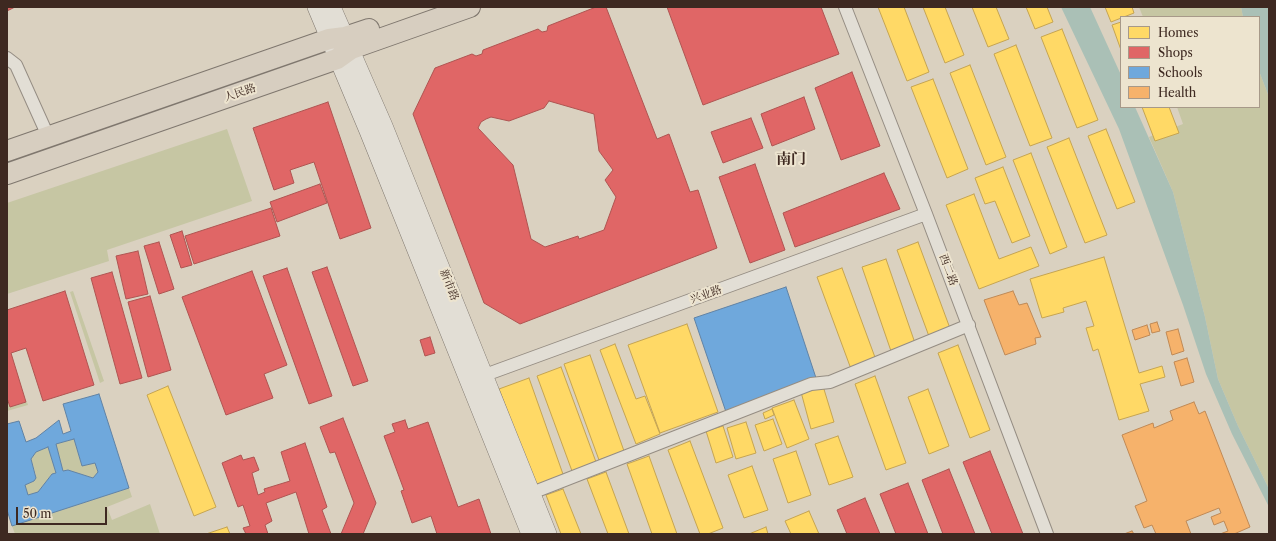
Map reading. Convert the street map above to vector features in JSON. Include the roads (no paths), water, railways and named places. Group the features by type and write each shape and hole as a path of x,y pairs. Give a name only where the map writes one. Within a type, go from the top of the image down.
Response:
{"main road":[{"path":"316,7 341,46"},
{"path":"332,7 341,46"},
{"name":"人民路","path":"7,174 341,46 430,7"},
{"name":"人民路","path":"7,151 48,136 470,7"},
{"name":"新市路","path":"341,46 384,126 485,375 524,496 530,534"},
{"name":"新市路","path":"341,46 368,132 524,496 548,534"}],"street":[{"name":"西二路","path":"845,7 926,214 1047,534"},
{"path":"7,58 16,65 48,136"},
{"name":"兴业路","path":"485,375 926,214"},
{"path":"524,496 811,384 830,382 968,325"}],"district":[{"name":"南门","path":"791,160"}]}
